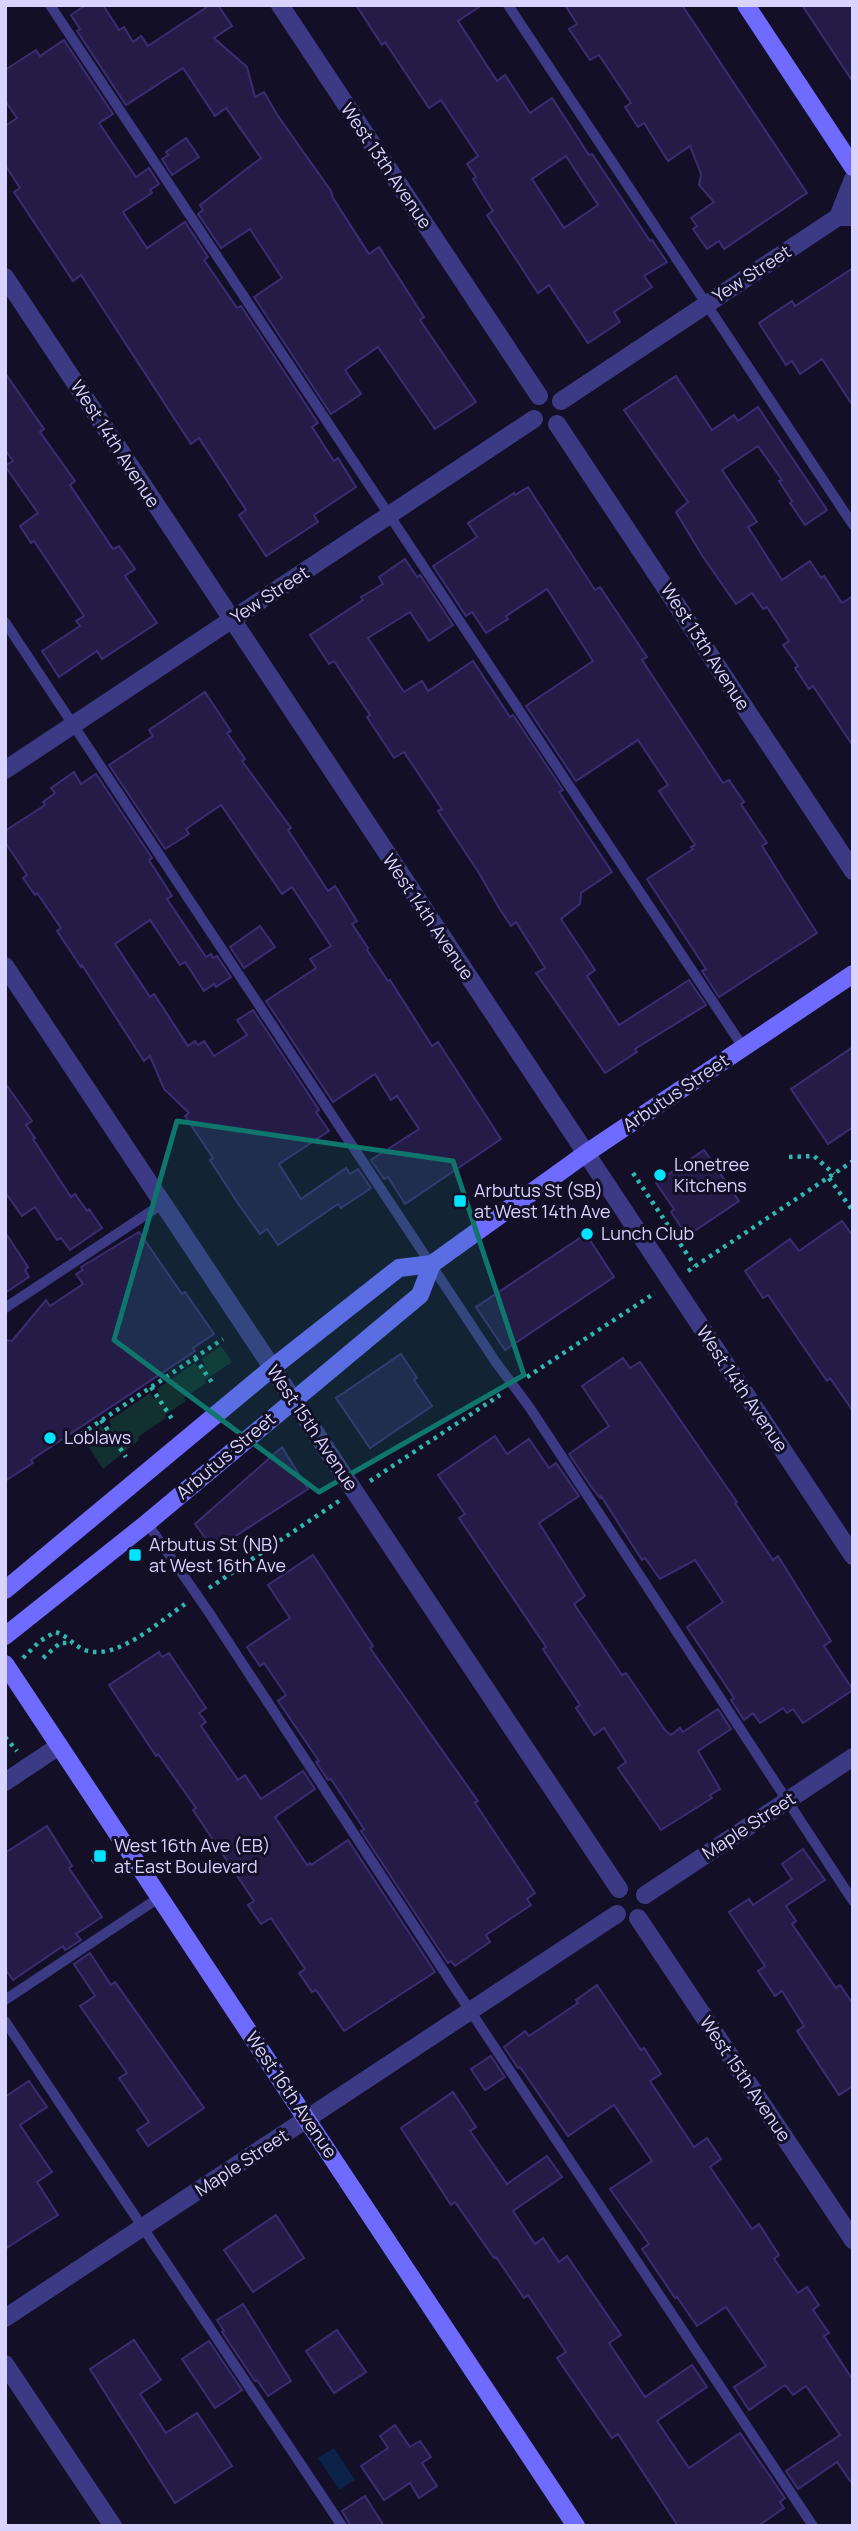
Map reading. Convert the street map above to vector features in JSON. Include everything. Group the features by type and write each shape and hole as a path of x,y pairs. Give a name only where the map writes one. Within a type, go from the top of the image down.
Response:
{"main road":[{"path":"746,5 853,167"},
{"name":"Arbutus Street","path":"5,1590 272,1368 399,1268 432,1264 585,1154 853,974"},
{"name":"Arbutus Street","path":"5,1636 147,1523 421,1294 432,1264"},
{"name":"West 16th Avenue","path":"5,1664 576,2526"}],"street":[{"name":"West 13th Avenue","path":"280,5 539,396"},
{"name":"Yew Street","path":"561,401 706,304 845,217 853,179"},
{"name":"West 14th Avenue","path":"5,277 853,1556"},
{"path":"549,393 561,401 564,410 558,424 542,426 534,419 531,409 539,396 549,393"},
{"name":"Yew Street","path":"5,770 534,419"},
{"name":"West 13th Avenue","path":"558,424 853,871"},
{"name":"West 15th Avenue","path":"5,966 619,1889"},
{"path":"5,1782 59,1746"},
{"name":"Maple Street","path":"645,1895 853,1756"},
{"path":"634,1886 645,1895 646,1910 638,1918 627,1919 617,1913 614,1898 619,1889 634,1886"},
{"name":"Maple Street","path":"5,2318 617,1913"},
{"name":"West 15th Avenue","path":"638,1918 853,2240"},
{"path":"5,2364 113,2526"}],"lane":[{"path":"50,5 743,1047"},
{"path":"508,5 853,525"},
{"path":"5,622 495,1361 530,1408 853,1901"},
{"path":"5,1308 162,1204"},
{"path":"147,1523 813,2526"},
{"path":"5,2000 160,1897"},
{"path":"5,2021 342,2526"}],"path":[{"path":"789,1157 814,1156 831,1176 853,1211"},
{"path":"633,1173 695,1266 853,1161"},
{"path":"80,1434 223,1339"},
{"path":"195,1358 213,1384"},
{"path":"150,1387 172,1419"},
{"path":"102,1420 126,1457"},
{"path":"40,1641 55,1632 62,1634 83,1650 102,1653 123,1645 329,1508"},
{"path":"43,1658 60,1643 73,1643"},
{"path":"5,1737 20,1754"},
{"path":"92,1862 100,1856"}],"highlighted area":[{"path":"177,1121 453,1161 524,1375 319,1492 114,1340"}],"green space":[{"path":"221,1346 232,1362 205,1380 206,1383 184,1398 186,1401 138,1437 139,1440 103,1469 83,1438 101,1426 105,1431 112,1427 109,1421 150,1393 154,1399 160,1395 157,1389 195,1363 199,1369 205,1365 202,1359"}],"water":[{"path":"334,2448 355,2480 339,2490 318,2458"}],"building":[{"path":"86,5 103,5 119,30 124,27 133,42 141,36 148,46 210,5 218,5 232,26 214,38 247,67 255,97 264,92 331,191 369,254 379,247 424,317 420,320 476,402 435,429 378,347 345,370 361,394 331,414 254,297 282,278 250,229 221,248 198,214 203,210 200,205 261,158 226,108 215,116 183,68 126,105 77,31 80,29 71,15"},
{"path":"356,5 482,5 458,21 497,81 505,75 530,113 552,98 589,155 592,154 667,262 644,276 652,287 614,312 620,322 588,343 549,285 538,293 487,215 493,211 467,164 478,156 441,100 429,108 385,42 382,45","holes":["566,156 598,205 564,228 532,179"]},
{"path":"565,5 682,5 807,193 724,249 719,241 707,249 693,229 697,226 691,218 714,202 699,185 701,174 690,146 668,161 644,123 638,127 625,107 631,103 599,55 590,60 569,29 577,24"},
{"path":"802,5 853,5 853,82"},
{"path":"64,40 113,114 99,123 136,177 149,168 159,184 150,190 152,193 123,212 147,248 185,222 208,257 204,260 237,308 241,306 318,423 312,427 334,461 338,458 356,487 314,515 318,522 266,556 239,515 246,510 199,438 191,444 81,275 73,281 14,192 20,188 5,165 5,126 17,118 5,101 5,70 36,50 40,56"},
{"path":"186,138 199,157 172,175 162,159 168,155 166,152"},
{"path":"853,268 853,406 822,359 800,374 792,361 786,365 759,323 792,301 795,306"},
{"path":"5,373 44,429 40,432 75,481 70,485 113,549 119,546 135,569 125,576 157,623 102,659 97,651 59,677 42,651 80,626 76,621 84,616 34,541 31,543 20,526 38,513 5,466 13,461 5,450"},
{"path":"676,376 712,430 734,415 738,421 758,407 827,510 805,525 790,503 792,501 779,481 782,480 758,446 722,470 757,522 748,527 782,580 810,561 842,603 853,596 853,746 813,686 809,689 795,668 798,666 783,645 789,641 767,607 763,609 752,593 736,604 703,557 676,512 688,502 624,410"},
{"path":"528,487 595,590 600,587 647,657 642,660 723,783 729,780 744,802 741,804 767,843 762,846 817,933 719,997 702,971 706,969 647,879 693,849 691,847 695,845 659,791 668,785 638,740 576,781 526,706 593,661 547,589 486,633 472,612 466,616 433,566 477,537 468,523"},
{"path":"405,559 417,577 420,575 453,625 429,641 410,612 368,638 404,692 422,681 428,691 473,661 563,790 559,792 612,872 581,893 580,904 561,919 595,970 587,976 619,1025 689,980 706,1005 635,1049 637,1052 605,1073 536,973 545,968 516,922 511,926 499,908 438,811 442,809 404,752 394,758 367,717 370,715 334,661 329,664 310,635 383,584 379,577"},
{"path":"205,692 231,731 227,733 245,759 242,761 291,828 288,830 328,891 335,886 357,921 352,924 367,950 388,981 390,980 432,1046 438,1042 501,1139 405,1204 388,1177 384,1179 371,1160 419,1129 397,1096 391,1100 375,1074 333,1102 266,1001 316,968 310,959 331,946 292,887 282,894 221,805 186,829 189,834 165,849 109,765 153,736 149,730"},
{"path":"74,772 81,784 96,774 152,858 149,860 172,896 167,899 206,957 211,954 213,958 217,956 231,977 204,991 185,962 180,965 150,920 115,944 150,997 154,994 188,1046 195,1041 198,1045 204,1041 214,1056 247,1035 237,1020 253,1010 319,1110 316,1112 329,1131 279,1164 301,1199 346,1168 350,1174 358,1169 371,1188 341,1208 338,1204 278,1245 267,1229 260,1234 237,1202 210,1160 213,1158 185,1116 189,1113 164,1089 150,1056 144,1061 57,931 61,928 23,878 27,875 5,842 5,831 45,805 43,802 55,793 51,788"},
{"path":"260,926 275,947 244,968 230,947"},
{"path":"853,1047 853,1127 828,1144 791,1089"},
{"path":"5,1083 32,1121 26,1125 35,1138 33,1139 71,1197 75,1194 102,1228 70,1250 61,1238 57,1240 35,1207 22,1216 5,1192"},
{"path":"704,1150 739,1201 687,1236 671,1212 674,1209 656,1183"},
{"path":"842,1221 853,1236 853,1411 830,1378 827,1381 768,1295 763,1298 745,1271 790,1239 799,1251"},
{"path":"5,1232 28,1267 25,1270 29,1277 5,1293"},
{"path":"139,1232 214,1334 193,1348 195,1351 31,1460 33,1463 5,1481 5,1340 12,1341 46,1300 50,1306 83,1284 76,1274 83,1270 81,1267"},
{"path":"586,1234 614,1277 505,1350 476,1307"},
{"path":"401,1354 417,1378 414,1380 432,1406 370,1448 336,1398"},
{"path":"623,1358 630,1368 640,1362 737,1502 735,1503 773,1560 778,1556 831,1641 824,1646 853,1690 803,1723 793,1709 787,1713 783,1708 760,1723 753,1713 744,1720 731,1700 734,1698 687,1627 723,1602 695,1560 660,1579 645,1558 642,1560 601,1496 600,1498 592,1488 569,1454 609,1426 582,1386"},
{"path":"495,1436 507,1454 529,1439 549,1468 556,1463 579,1496 539,1523 585,1596 574,1604 622,1675 626,1673 665,1730 671,1735 680,1728 683,1732 718,1709 731,1729 698,1751 720,1789 710,1795 712,1798 661,1830 618,1768 626,1762 604,1728 594,1735 576,1708 580,1705 543,1649 546,1647 459,1518 465,1514 438,1475"},
{"path":"282,1447 308,1489 214,1550 195,1524"},
{"path":"313,1555 373,1646 370,1648 478,1801 475,1803 535,1893 527,1899 531,1905 486,1935 490,1942 455,1966 451,1961 448,1963 361,1831 364,1829 331,1779 328,1780 316,1762 319,1761 278,1701 286,1695 264,1663 260,1666 247,1647 290,1618 268,1585"},
{"path":"159,1652 162,1657 169,1653 206,1708 199,1713 206,1722 201,1726 238,1780 245,1775 261,1799 303,1771 315,1789 275,1817 307,1865 348,1840 435,1972 344,2031 316,1990 312,1992 299,1973 305,1969 271,1918 261,1924 248,1905 254,1901 193,1810 196,1808 158,1754 156,1756 109,1685"},
{"path":"47,1826 72,1866 69,1868 102,1917 76,1934 81,1940 65,1950 63,1946 13,1980 5,1969 5,1853"},
{"path":"803,1849 825,1880 786,1906 796,1921 792,1924 836,1988 840,1985 853,2004 853,2086 839,2095 797,2031 804,2026 782,1991 775,1996 758,1971 765,1966 729,1912 749,1899 753,1905 792,1879 782,1864"},
{"path":"90,1953 111,1985 115,1982 204,2108 148,2146 137,2130 149,2122 119,2078 127,2073 80,2006 95,1996 74,1964"},
{"path":"597,1985 641,2050 644,2048 661,2074 650,2081 694,2147 707,2138 721,2159 710,2167 752,2229 759,2224 779,2255 774,2259 798,2293 807,2287 819,2305 813,2310 829,2333 824,2336 853,2380 853,2485 837,2462 798,2489 786,2471 840,2435 806,2386 793,2395 785,2385 749,2410 734,2387 766,2366 726,2307 697,2326 642,2249 649,2244 610,2189 652,2161 614,2105 568,2136 504,2047 525,2031 529,2036 578,2003 576,2000"},
{"path":"491,2056 505,2077 485,2090 471,2069"},
{"path":"29,2081 47,2107 20,2125 52,2172 37,2182 58,2215 5,2249 5,2097"},
{"path":"453,2092 476,2127 470,2131 507,2184 547,2156 562,2177 513,2211 535,2244 543,2238 559,2262 567,2256 621,2335 609,2343 645,2397 692,2365 707,2387 657,2421 689,2468 740,2433 785,2498 780,2502 784,2508 758,2526 678,2526 618,2434 612,2438 557,2358 566,2352 528,2295 524,2298 455,2202 451,2205 401,2128"},
{"path":"276,2215 304,2258 253,2292 224,2250"},
{"path":"243,2304 291,2381 268,2396 222,2332 224,2331 217,2320"},
{"path":"337,2330 366,2372 334,2393 306,2351"},
{"path":"134,2340 161,2380 140,2394 166,2433 197,2413 232,2466 175,2503 90,2369"},
{"path":"209,2341 242,2390 215,2408 182,2359"},
{"path":"395,2425 410,2447 420,2441 431,2457 422,2463 437,2486 419,2498 410,2483 384,2500 361,2466 388,2448 380,2436"},
{"path":"365,2496 384,2526 351,2526 342,2511"}],"place":[{"name":"Lonetree Kitchens","path":"660,1175"},
{"name":"Arbutus St (SB) at West 14th Ave","path":"460,1201"},
{"name":"Lunch Club","path":"587,1234"},
{"name":"Loblaws","path":"50,1438"},
{"name":"Arbutus St (NB) at West 16th Ave","path":"135,1555"},
{"name":"West 16th Ave (EB) at East Boulevard","path":"100,1856"}]}
